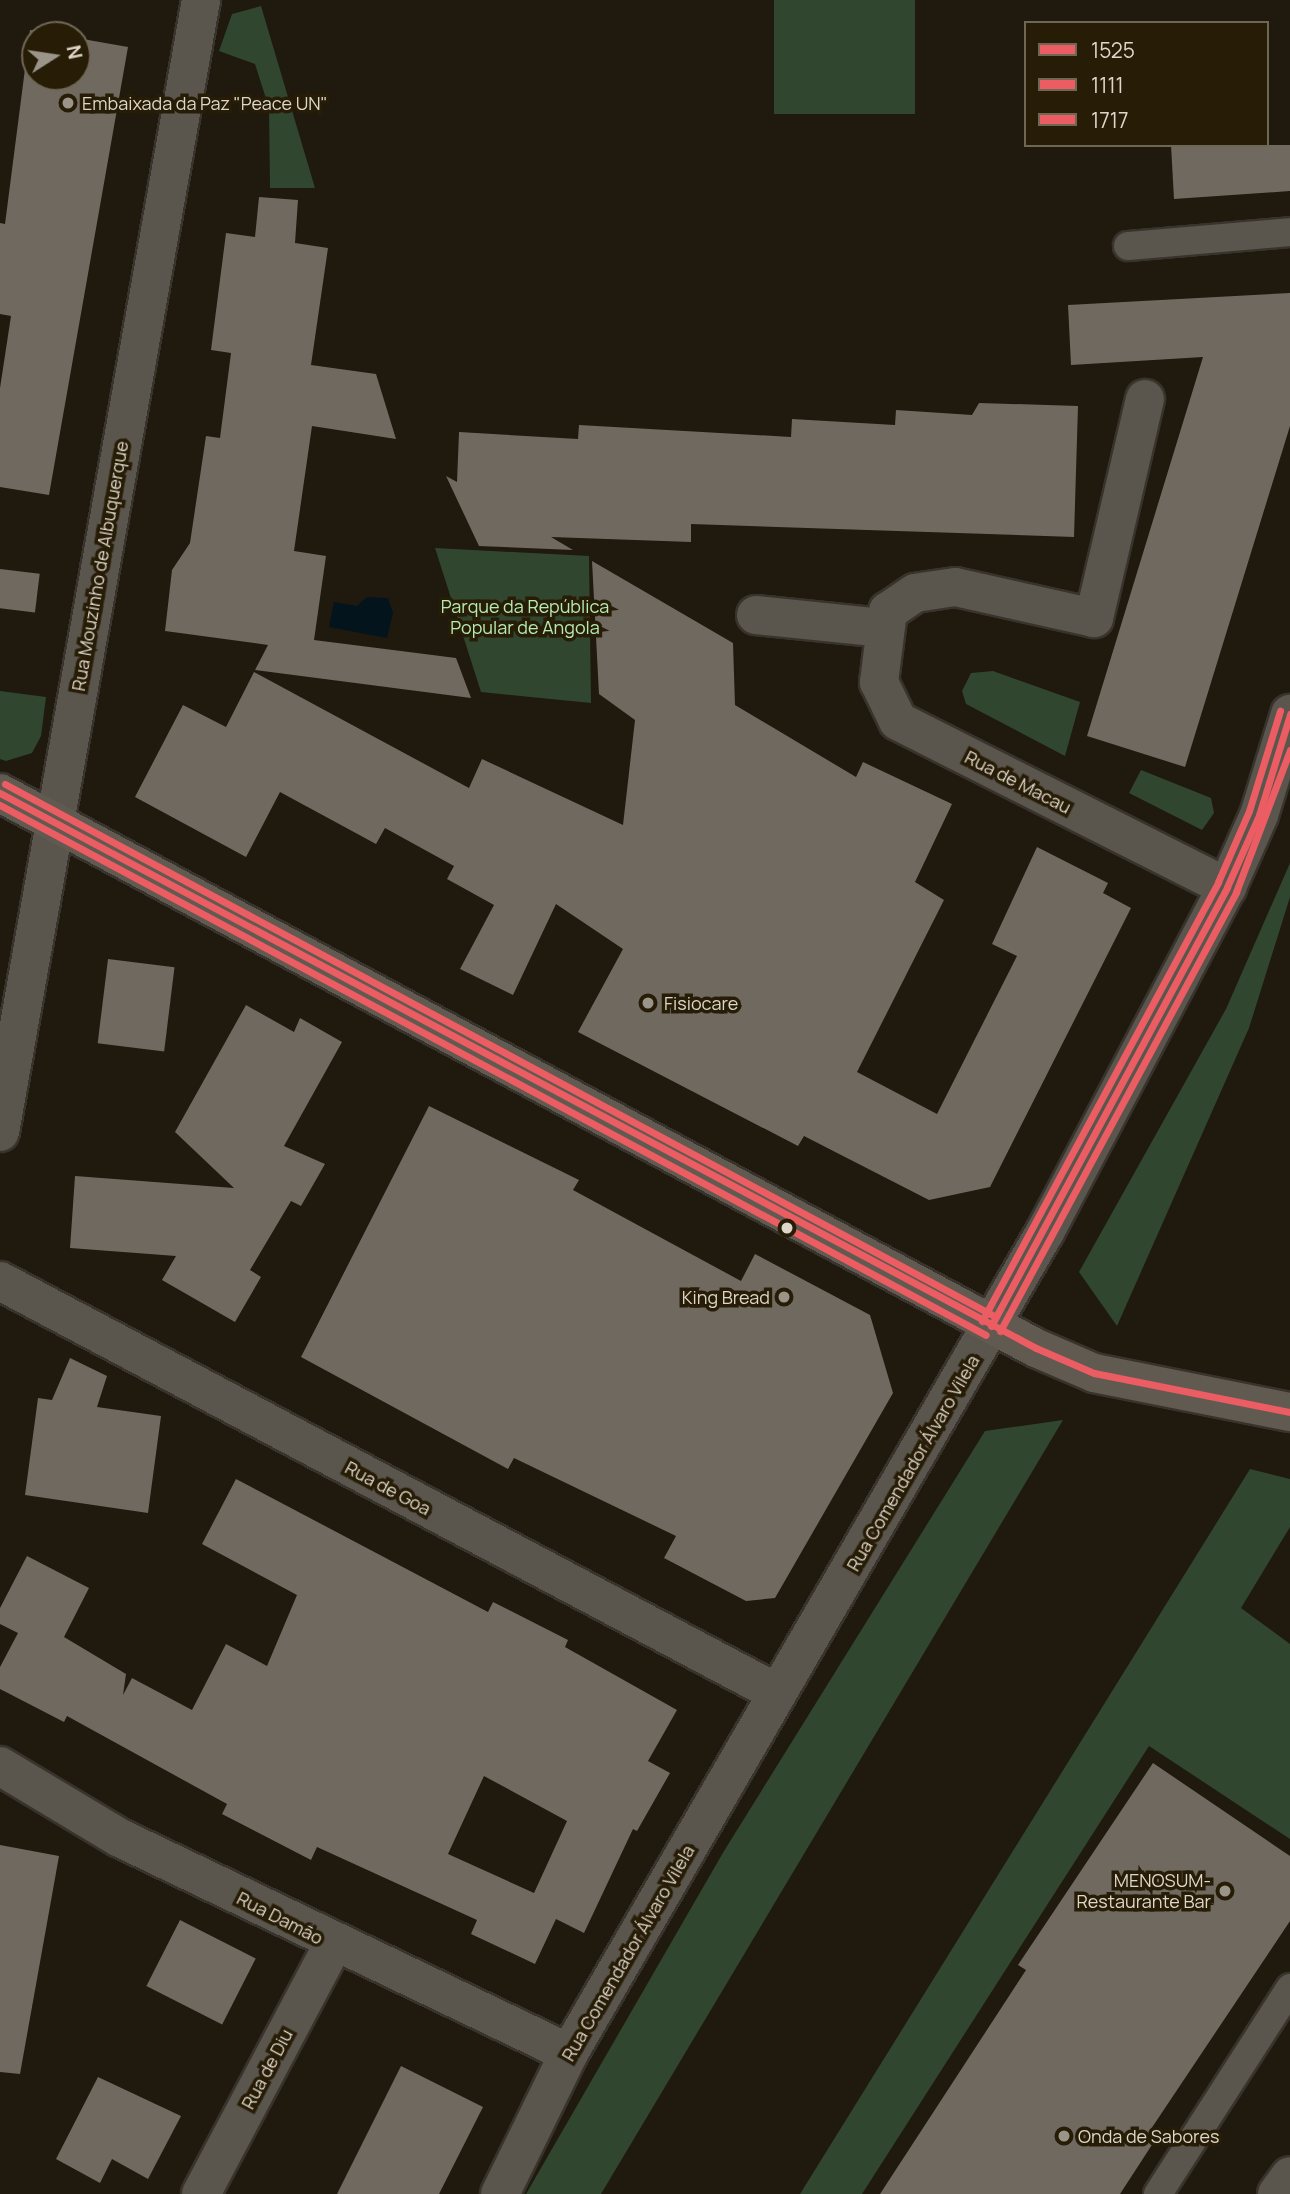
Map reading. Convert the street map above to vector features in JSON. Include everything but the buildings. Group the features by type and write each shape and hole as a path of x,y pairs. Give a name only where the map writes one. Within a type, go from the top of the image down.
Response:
{"street":[{"name":"Rua Mouzinho de Albuquerque","path":"0,1132 201,0"},
{"path":"756,615 884,628 888,611 915,593 955,587 1094,618 1145,399"},
{"name":"Rua de Macau","path":"884,628 879,682 898,721 1227,887"},
{"name":"Rua Comendador Álvaro Vilela","path":"500,2194 569,2053 992,1326 1227,887 1259,815 1290,714"},
{"path":"0,793 55,820 992,1326 1094,1373 1290,1412"},
{"name":"Rua de Goa","path":"0,1281 777,1693"},
{"name":"Rua Damão","path":"0,1766 120,1838 333,1945 569,2053"},
{"name":"Rua de Diu","path":"201,2194 333,1945"},
{"path":"1277,2194 1290,2176"}],"lane":[{"path":"1128,246 1290,232"},
{"path":"1158,2194 1290,1988"}],"green space":[{"path":"774,0 915,0 915,114 774,114"},
{"path":"261,6 315,188 270,188 269,108 255,64 219,51 232,14"},
{"name":"Parque da República Popular de Angola","path":"435,548 589,556 591,703 481,692"},
{"path":"993,671 1080,702 1065,756 966,704 962,691 971,673"},
{"path":"0,691 46,697 41,736 32,753 6,761 0,759"},
{"path":"1141,770 1211,798 1214,813 1202,830 1129,793"},
{"path":"1290,863 1290,897 1249,1028 1117,1326 1079,1272 1226,1009"},
{"path":"1063,1420 601,2194 526,2194 724,1851 985,1431"},
{"path":"1250,1469 1290,1479 1290,1527 1241,1608 1290,1644 1290,1839 1149,1746 862,2194 800,2194"}],"water":[{"path":"367,597 388,598 393,613 387,638 329,627 334,602 357,606"}],"transit line":[{"name":"1717","path":"982,1321 1218,882 1249,811 1280,711"},
{"name":"1525","path":"991,1326 1227,887 1259,815 1290,714"},
{"name":"1111","path":"1000,1331 1236,892 1290,750"},
{"name":"1717","path":"5,784 996,1317"},
{"name":"1525","path":"0,793 1036,1348 1094,1373 1290,1412"},
{"name":"1111","path":"0,805 986,1335"}],"place":[{"name":"Embaixada da Paz \"Peace UN\"","path":"68,103"},
{"name":"Fisiocare","path":"648,1003"},
{"name":"King Bread","path":"784,1297"},
{"name":"MENOSUM- Restaurante Bar","path":"1225,1891"},
{"name":"Onda de Sabores","path":"1064,2136"}]}
